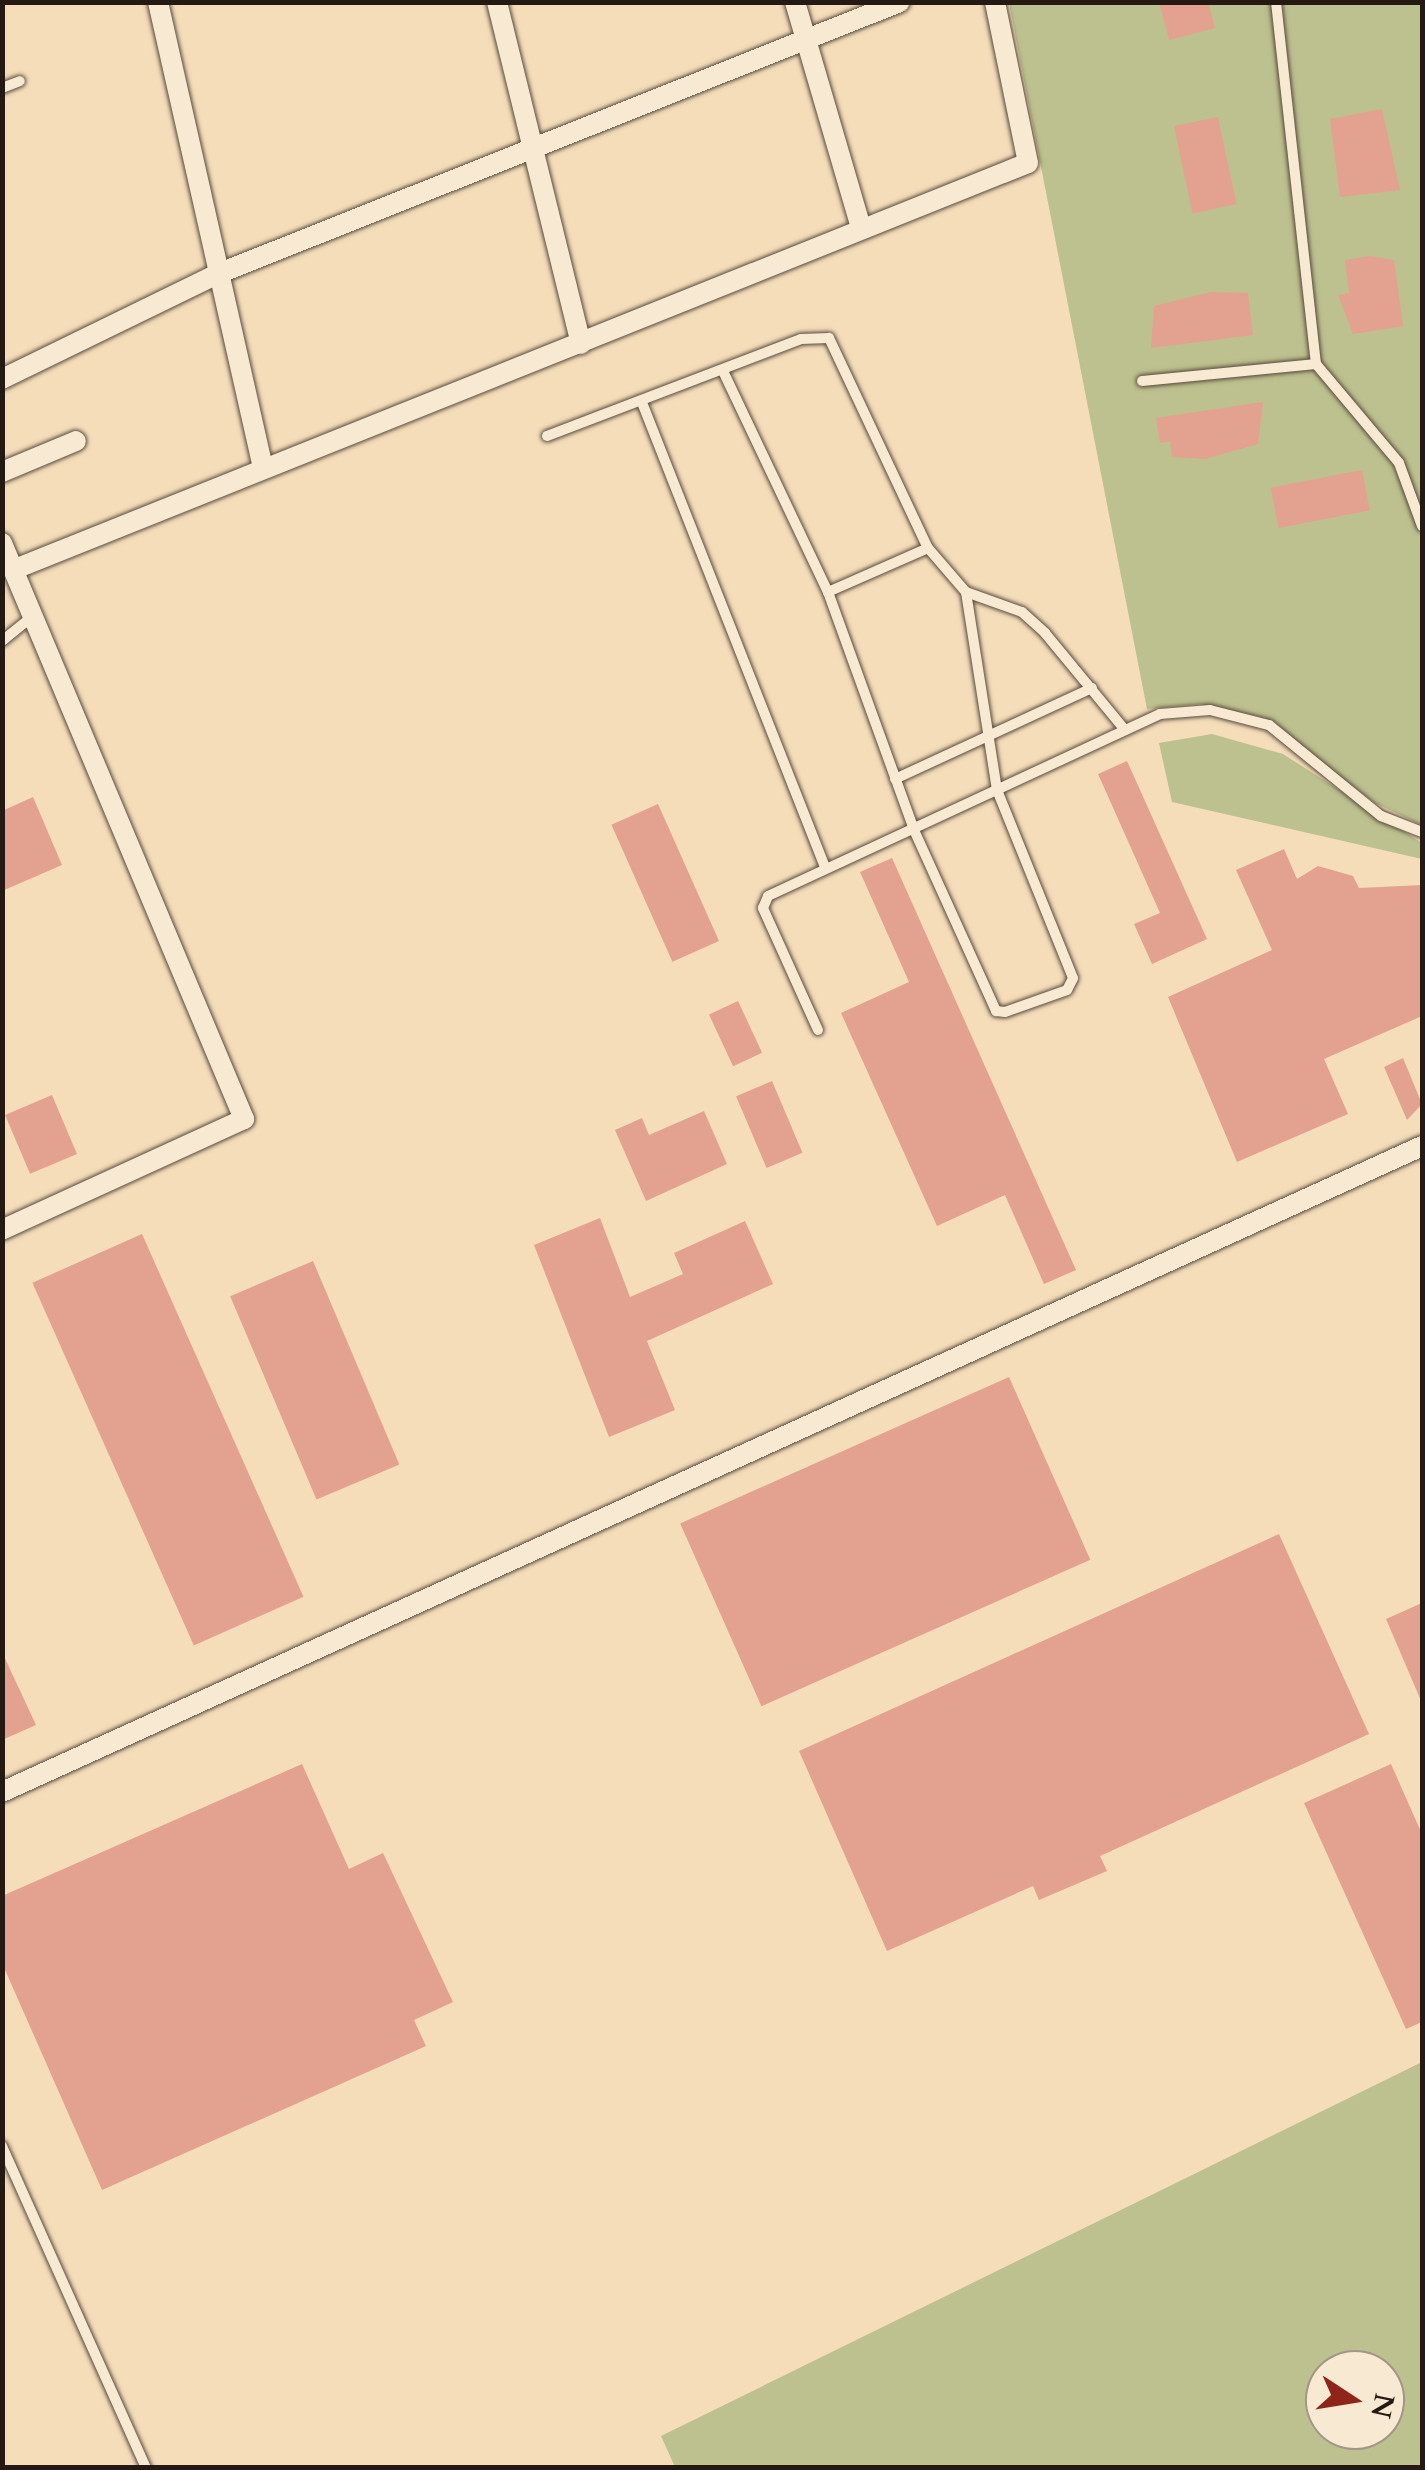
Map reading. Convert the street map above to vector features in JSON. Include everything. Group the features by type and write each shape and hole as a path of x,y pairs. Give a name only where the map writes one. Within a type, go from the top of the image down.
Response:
{"street":[{"path":"158,2 216,276 263,468"},
{"path":"497,2 581,344"},
{"path":"794,2 860,228"},
{"path":"2,379 216,276 900,2"},
{"path":"15,570 1028,163 995,2"},
{"path":"2,472 76,441"},
{"path":"2,543 244,1118 2,1230"},
{"path":"2,1792 1422,1146"}],"lane":[{"path":"1276,2 1316,364 1399,463 1422,526"},
{"path":"2,88 20,80"},
{"path":"547,436 643,405 802,339 830,338 928,548 966,592 1022,612 1124,729"},
{"path":"1142,381 1316,364"},
{"path":"724,371 828,592 914,830 996,1011 1067,990 1073,978 998,790 984,736 966,592"},
{"path":"643,405 825,868"},
{"path":"828,592 928,548"},
{"path":"2,641 34,615"},
{"path":"896,779 1092,688"},
{"path":"818,1030 763,908 783,886 914,830 1124,729 1178,710 1268,725 1381,816 1422,832"},
{"path":"2,2146 146,2468"}],"green space":[{"path":"1009,3 1421,3 1422,825 1375,803 1260,717 1200,704 1147,709"},
{"path":"1212,734 1283,754 1422,843 1422,859 1172,802 1159,743"},
{"path":"1422,2062 1422,2467 675,2467 661,2436"}],"building":[{"path":"1159,2 1208,2 1215,28 1169,40"},
{"path":"1382,109 1400,190 1340,197 1330,119"},
{"path":"1218,117 1237,204 1192,213 1174,126"},
{"path":"1370,256 1394,260 1403,326 1353,334 1338,295 1349,293 1345,260"},
{"path":"1211,292 1248,293 1253,335 1151,348 1154,306"},
{"path":"1263,402 1258,444 1205,459 1172,457 1170,441 1160,443 1156,418"},
{"path":"1362,470 1370,510 1279,528 1271,488"},
{"path":"1127,761 1207,939 1152,964 1134,924 1160,913 1098,774"},
{"path":"33,797 62,865 2,891 2,811"},
{"path":"658,804 719,941 672,962 611,825"},
{"path":"1284,849 1297,879 1318,866 1353,876 1359,888 1422,885 1422,1016 1324,1059 1348,1114 1237,1162 1168,997 1272,950 1236,870"},
{"path":"892,858 1076,1270 1044,1284 1005,1195 937,1226 841,1013 909,982 860,872"},
{"path":"738,1001 762,1053 733,1066 709,1015"},
{"path":"1403,1058 1422,1104 1407,1120 1384,1067"},
{"path":"772,1081 802,1153 767,1168 736,1096"},
{"path":"52,1095 77,1154 30,1174 5,1115"},
{"path":"704,1111 727,1164 646,1201 615,1130 642,1118 649,1135"},
{"path":"600,1218 630,1297 683,1274 674,1253 745,1221 773,1284 647,1341 675,1410 609,1437 534,1245"},
{"path":"142,1234 303,1597 194,1645 32,1283"},
{"path":"313,1261 399,1464 317,1500 230,1296"},
{"path":"1009,1377 1090,1560 761,1706 680,1523"},
{"path":"1279,1534 1369,1734 1100,1856 1107,1871 1039,1900 1033,1886 887,1951 799,1751"},
{"path":"1422,1603 1422,1703 1386,1619"},
{"path":"2,1652 36,1725 2,1740"},
{"path":"302,1764 349,1869 383,1853 453,2002 414,2020 426,2046 102,2190 2,1963 2,1896"},
{"path":"1391,1764 1422,1834 1422,2022 1406,2029 1304,1803"}]}
